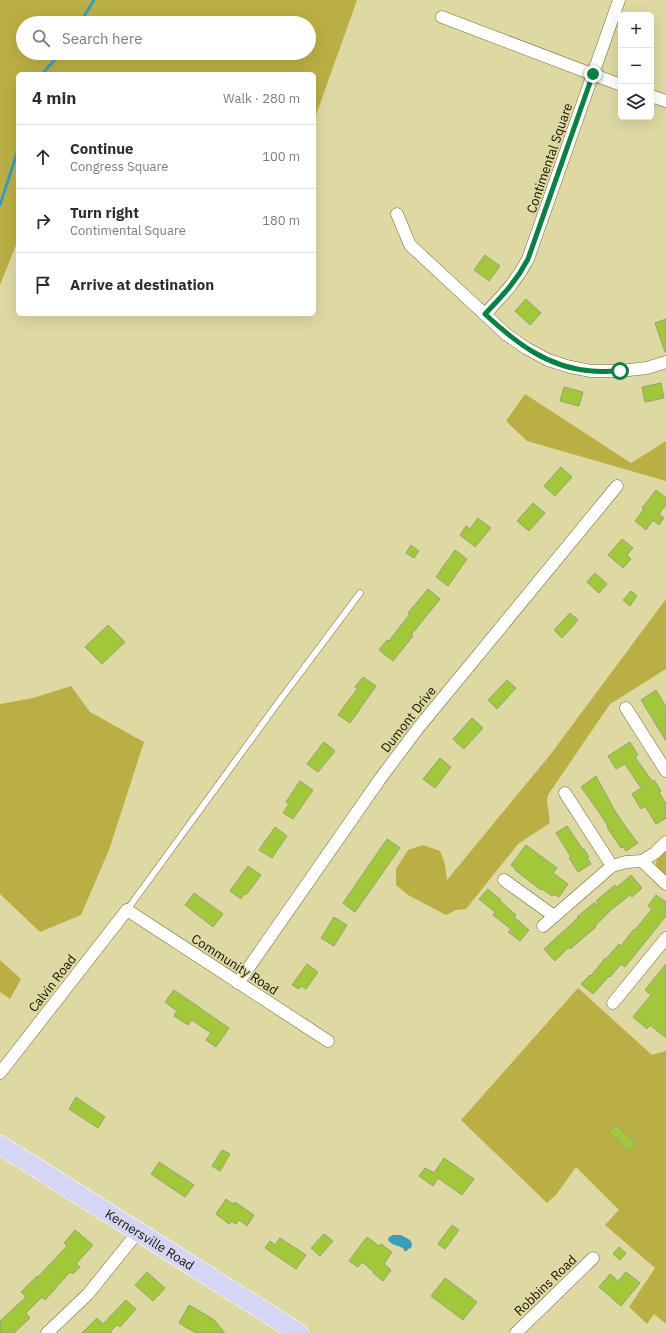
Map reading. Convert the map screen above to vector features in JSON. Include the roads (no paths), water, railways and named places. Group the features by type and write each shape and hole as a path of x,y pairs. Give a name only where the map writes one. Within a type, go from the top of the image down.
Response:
{"main road":[{"name":"Kernersville Road","path":"0,1145 299,1333"}],"street":[{"name":"Contimental Square","path":"485,314 519,276 528,259 618,0"},
{"path":"442,17 618,84"},
{"path":"654,97 666,101"},
{"path":"397,214 410,245 507,335 526,348 548,360 570,367 591,371 620,371 647,368 666,362"},
{"name":"Dumont Drive","path":"238,983 380,779 419,727 617,486"},
{"path":"626,708 666,772"},
{"path":"565,793 612,866"},
{"path":"543,926 612,866 626,862 642,861 655,853 666,842"},
{"path":"642,861 666,884"},
{"path":"504,880 554,916"},
{"name":"Community Road","path":"127,910 328,1041"},
{"name":"Calvin Road","path":"0,1073 127,910"},
{"path":"614,1003 666,938"},
{"path":"47,1333 88,1294 138,1232"},
{"name":"Robbins Road","path":"516,1333 593,1258"}],"lane":[{"path":"127,910 360,593"}],"water":[{"path":"393,1235 401,1235 410,1240 412,1244 411,1248 404,1251 404,1249 391,1243 388,1240 389,1237"}],"waterway":[{"path":"84,16 94,0"},
{"path":"44,72 55,60"},
{"path":"0,205 16,156"}]}
